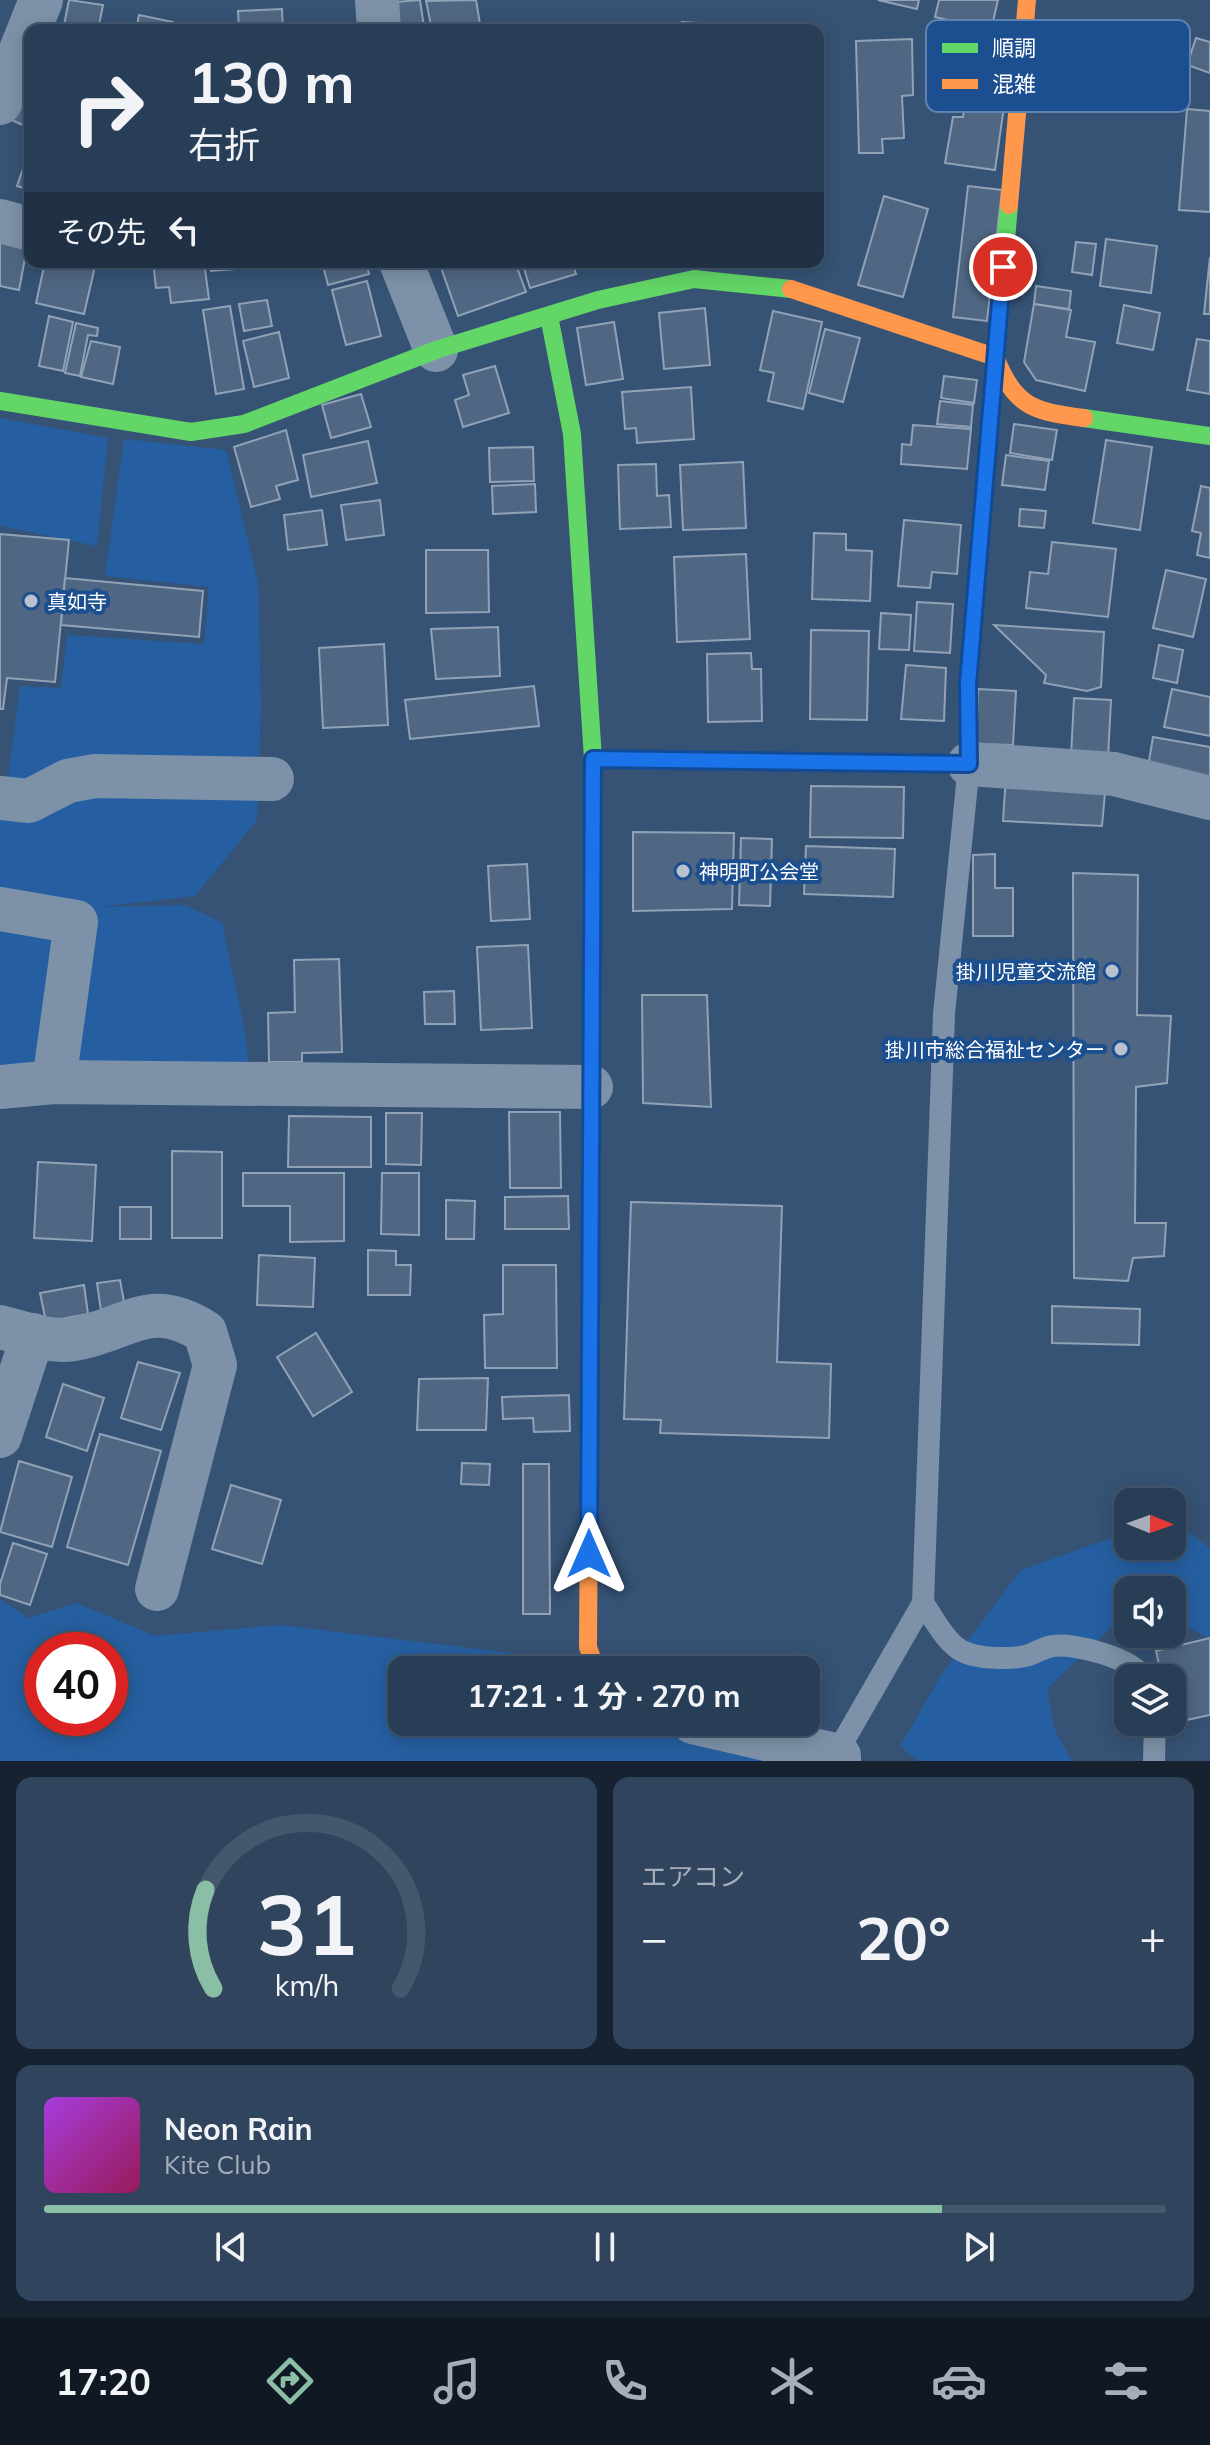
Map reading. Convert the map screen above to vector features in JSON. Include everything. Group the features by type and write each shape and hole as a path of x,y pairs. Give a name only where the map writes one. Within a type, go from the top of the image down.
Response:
{"street":[{"path":"31,24 41,0"},
{"path":"377,0 379,24"},
{"path":"1025,20 1027,0"},
{"path":"0,103 24,43"},
{"path":"969,764 968,684 1017,112"},
{"path":"0,221 24,227"},
{"path":"403,268 436,350"},
{"path":"0,401 191,432 217,430 244,424 436,350 651,286 694,279 783,286 995,357 1008,390 1020,403 1039,412 1210,436"},
{"path":"549,316 572,434 593,759 588,1647 591,1656"},
{"path":"593,759 969,764 1114,774 1210,798"},
{"path":"0,798 29,801 68,781 95,776 272,779"},
{"path":"0,909 76,922 54,1082"},
{"path":"0,1087 54,1082 591,1087"},
{"path":"0,1436 17,1331 74,1339 144,1315 184,1319 205,1332 215,1365 157,1589"},
{"path":"750,1736 839,1758"}],"lane":[{"path":"839,1758 843,1742 923,1603 944,1014 969,764"},
{"path":"923,1603 960,1651 977,1655 1026,1656 1052,1646 1087,1649 1126,1664"},
{"path":"1154,1761 1155,1736"}],"shaded area":[{"path":"0,418 108,438 97,546 0,526"},
{"path":"124,439 226,450 258,583 261,706 257,820 195,896 98,907 185,905 223,923 245,1032 249,1068 0,1077 0,779 8,779 20,686 61,688 67,635 204,644 209,587 105,576"},
{"path":"1186,1531 1210,1548 1210,1639 1186,1626 1186,1576 1114,1576 1114,1624 1047,1689 1054,1728 1072,1761 918,1761 900,1746 942,1674 1021,1570 1114,1537 1114,1560 1186,1560"},
{"path":"0,1599 28,1618 77,1603 155,1636 279,1625 513,1653 515,1656 388,1656 388,1736 702,1736 804,1761 0,1761"}],"building":[{"path":"69,0 103,5 99,24 64,24"},
{"path":"420,0 424,24 399,24 396,2"},
{"path":"476,0 480,24 431,24 426,1"},
{"path":"878,0 919,0 917,9"},
{"path":"939,0 998,0 993,20 935,17"},
{"path":"282,9 283,24 239,24 238,11"},
{"path":"139,15 173,22 172,24 137,24"},
{"path":"1196,38 1210,42 1210,73 1190,66"},
{"path":"912,39 913,95 902,96 904,138 882,139 883,153 859,153 856,41"},
{"path":"17,94 24,97 24,126 7,118"},
{"path":"1190,109 1210,111 1210,212 1179,210 1187,112"},
{"path":"964,112 1003,112 995,170 945,163 953,117 963,117"},
{"path":"24,166 24,188 17,186"},
{"path":"968,186 1002,190 987,321 953,317"},
{"path":"884,196 928,209 903,297 858,285"},
{"path":"0,231 24,236 24,264 19,290 0,286"},
{"path":"1106,239 1157,246 1151,293 1100,286"},
{"path":"1076,242 1096,244 1092,275 1072,272"},
{"path":"1210,257 1210,314 1204,314"},
{"path":"44,268 95,268 84,314 36,303"},
{"path":"154,268 205,268 209,299 171,303 169,287 156,288"},
{"path":"211,268 235,268 235,269 211,271"},
{"path":"324,268 368,268 369,274 328,285"},
{"path":"441,268 517,268 526,292 458,316"},
{"path":"524,268 574,268 576,274 530,288"},
{"path":"367,281 381,336 346,345 332,290"},
{"path":"1036,286 1071,291 1069,309 1034,304"},
{"path":"267,300 272,326 244,331 239,304"},
{"path":"1034,304 1071,310 1066,337 1095,342 1085,391 1036,380 1024,362"},
{"path":"1124,305 1160,313 1153,350 1117,343"},
{"path":"230,306 244,389 216,394 203,310"},
{"path":"705,308 710,365 664,369 659,313"},
{"path":"773,311 822,322 803,409 768,401 774,373 760,370"},
{"path":"49,316 73,322 63,371 39,366"},
{"path":"614,322 623,379 586,385 577,328"},
{"path":"76,323 98,328 97,336 88,335 80,376 65,373"},
{"path":"825,329 860,338 843,402 809,393"},
{"path":"279,332 289,378 254,387 243,341"},
{"path":"1197,339 1210,341 1210,394 1187,390"},
{"path":"91,341 120,347 113,384 81,377"},
{"path":"495,366 509,413 463,427 455,400 469,395 463,375"},
{"path":"944,376 977,380 974,403 941,398"},
{"path":"691,387 694,439 637,443 636,428 625,429 622,392"},
{"path":"361,394 371,427 331,438 322,405"},
{"path":"940,401 973,405 971,427 937,424"},
{"path":"1014,424 1057,430 1052,460 1010,453"},
{"path":"913,425 971,429 967,469 901,464 902,444 911,445"},
{"path":"286,430 298,480 276,486 280,499 251,507 234,447"},
{"path":"1106,440 1152,447 1140,530 1093,523"},
{"path":"368,441 377,483 311,497 303,455"},
{"path":"533,447 534,481 490,482 489,448"},
{"path":"1006,455 1049,461 1045,490 1002,485"},
{"path":"743,462 746,528 683,530 680,465"},
{"path":"656,464 657,496 669,495 671,527 620,529 618,465"},
{"path":"535,484 536,512 493,514 492,486"},
{"path":"1201,486 1210,488 1210,558 1197,555 1201,533 1192,531"},
{"path":"380,500 384,535 346,540 341,505"},
{"path":"1020,509 1046,511 1044,528 1019,526"},
{"path":"322,510 327,545 288,550 284,515"},
{"path":"904,520 961,525 957,574 932,572 930,588 898,586"},
{"path":"814,533 846,534 846,550 872,551 870,601 812,599"},
{"name":"真如寺","path":"0,534 69,540 55,682 7,678 3,709 0,709"},
{"path":"1052,542 1116,549 1108,617 1026,608 1030,572 1048,574"},
{"path":"426,550 488,550 489,612 426,613"},
{"path":"746,554 750,639 677,642 674,557"},
{"path":"1166,570 1206,579 1193,637 1153,628"},
{"path":"65,578 203,591 199,637 61,625"},
{"path":"917,602 953,604 950,653 914,651"},
{"path":"881,613 911,615 909,650 879,649"},
{"path":"994,625 1104,632 1101,687 1087,691 1044,683 1046,675"},
{"path":"498,627 500,676 436,679 431,629"},
{"path":"811,630 869,631 867,720 810,719"},
{"path":"384,644 388,725 323,728 319,648"},
{"path":"1159,645 1183,650 1177,683 1153,678"},
{"path":"751,653 752,669 761,669 762,721 708,722 707,654"},
{"path":"906,665 946,668 944,721 901,719"},
{"path":"534,686 539,726 410,739 405,700"},
{"path":"978,689 1016,691 1013,745 976,744"},
{"path":"1172,689 1210,697 1210,736 1164,727"},
{"path":"1074,698 1111,700 1108,758 1071,756"},
{"path":"1153,737 1210,747 1210,790 1146,779"},
{"path":"1006,775 1106,782 1102,826 1003,821"},
{"path":"811,786 904,787 903,838 810,837"},
{"name":"神明町公会堂","path":"633,832 734,833 732,909 633,911"},
{"path":"741,838 772,839 770,906 739,905"},
{"path":"806,846 895,849 893,897 804,894"},
{"path":"995,854 995,888 1013,888 1013,936 973,936 973,855"},
{"path":"527,864 530,919 491,921 488,866"},
{"name":"掛川市総合福祉センター","path":"1073,873 1138,875 1137,1015 1171,1016 1167,1083 1136,1087 1135,1223 1166,1223 1164,1256 1133,1258 1128,1281 1074,1278"},
{"path":"528,945 532,1028 481,1030 477,947"},
{"path":"339,959 342,1052 302,1053 302,1062 269,1062 268,1013 295,1012 294,960"},
{"path":"454,991 455,1024 425,1024 424,992"},
{"path":"642,995 707,995 711,1107 643,1103"},
{"path":"509,1112 560,1112 561,1188 510,1188"},
{"path":"386,1113 422,1113 421,1165 386,1164"},
{"path":"289,1116 371,1117 371,1167 288,1167"},
{"path":"172,1151 222,1152 222,1238 172,1238"},
{"path":"38,1162 96,1165 92,1241 34,1238"},
{"path":"243,1173 344,1173 344,1241 290,1242 290,1206 243,1206"},
{"path":"382,1173 419,1173 419,1235 381,1234"},
{"path":"568,1196 569,1229 505,1229 505,1197"},
{"path":"446,1200 475,1201 474,1239 446,1239"},
{"path":"631,1202 782,1206 777,1362 831,1364 829,1438 660,1433 661,1420 624,1419"},
{"path":"120,1207 151,1207 151,1239 120,1239"},
{"path":"368,1250 396,1251 396,1265 411,1265 410,1295 368,1295"},
{"path":"259,1255 315,1258 313,1307 257,1305"},
{"path":"503,1265 556,1265 557,1368 485,1368 484,1315 503,1314"},
{"path":"120,1280 125,1307 101,1311 97,1283"},
{"path":"84,1285 88,1314 46,1322 40,1293"},
{"path":"1052,1306 1140,1309 1139,1345 1052,1343"},
{"path":"316,1333 352,1392 313,1416 277,1357"},
{"path":"138,1362 180,1373 161,1430 121,1418"},
{"path":"488,1378 486,1430 417,1430 419,1379"},
{"path":"63,1384 104,1398 87,1451 46,1437"},
{"path":"569,1395 570,1431 534,1432 533,1418 503,1419 502,1397"},
{"path":"100,1434 161,1451 128,1565 67,1547"},
{"path":"19,1461 72,1477 52,1547 0,1532"},
{"path":"462,1463 490,1464 489,1485 461,1484"},
{"path":"523,1464 549,1464 550,1614 523,1614"},
{"path":"231,1485 281,1500 262,1564 212,1549"},
{"path":"13,1543 47,1554 30,1605 0,1595 0,1584"},
{"path":"1210,1638 1210,1715 1186,1720 1186,1664 1159,1664 1156,1651 1186,1648 1186,1644"}],"traffic: fast":[{"path":"951,764 969,764 968,684 1009,205"},
{"path":"0,401 191,432 244,424 436,350 598,300 694,279 791,289"},
{"path":"549,316 572,434 593,759 590,1350"},
{"path":"1084,418 1210,436"}],"traffic: slow":[{"path":"1025,20 1027,0"},
{"path":"1009,205 1017,112"},
{"path":"791,289 995,357 1011,387 1028,404 1052,413 1084,418"},
{"path":"593,759 951,764"},
{"path":"590,1350 588,1647 591,1656"}],"place":[{"name":"真如寺","path":"31,601"},
{"name":"神明町公会堂","path":"683,871"},
{"name":"掛川児童交流館","path":"1112,971"},
{"name":"掛川市総合福祉センター","path":"1121,1049"}],"route":[{"path":"589,1554 593,759 969,764 968,684 1003,267"}]}
